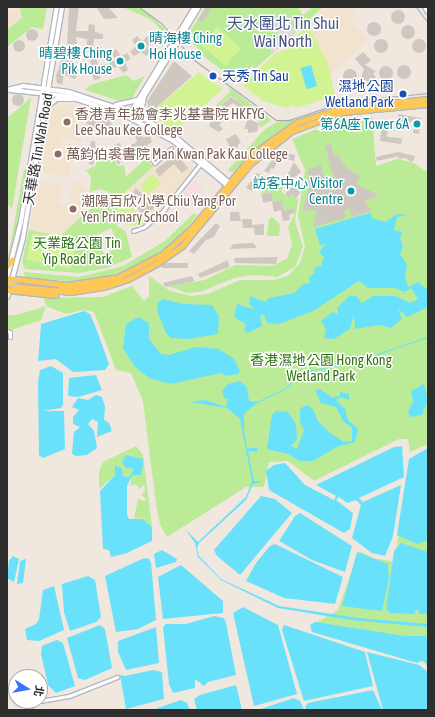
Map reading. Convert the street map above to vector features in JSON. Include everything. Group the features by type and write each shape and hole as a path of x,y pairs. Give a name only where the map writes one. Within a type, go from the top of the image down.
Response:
{"main road":[{"name":"天華路 Tin Wah Road","path":"9,283 57,7"},
{"name":"天華路 Tin Wah Road","path":"9,283 22,243 62,7"},
{"path":"425,7 428,12"},
{"path":"45,109 57,99 78,99"},
{"path":"84,289 121,276 171,248 268,141 310,117 348,106 428,99"},
{"path":"7,282 65,295 102,288 144,272 174,252 228,185 271,145 312,121 350,111 428,104"},
{"path":"7,266 12,260"},
{"path":"9,283 67,285 121,276"},
{"path":"9,283 56,292 102,288"}],"street":[{"path":"130,117 138,100 195,7"},
{"path":"132,112 150,87 199,7"},
{"path":"7,90 24,86 113,104 128,104 138,100"},
{"path":"145,118 142,107 150,87"},
{"path":"48,91 78,99 130,117 168,137 228,185"},
{"path":"113,104 145,118 181,140 228,185"},
{"path":"152,160 154,164 172,148"},
{"path":"133,231 144,227 162,212 200,163"},
{"path":"7,297 9,283"},
{"path":"7,331 10,332 10,337"},
{"path":"48,699 68,696 117,677"}],"shaded area":[{"path":"328,7 351,7 356,16 351,21 368,40 331,74 308,25"},
{"path":"20,8 23,18 7,30 7,12"},
{"path":"288,17 296,33 272,55 269,45 279,37 275,21"},
{"path":"65,104 88,108 81,142 62,138 61,147 69,144 74,147 69,175 64,177 41,171 51,109"},
{"path":"174,150 193,168 169,200 146,223 122,195"},
{"path":"194,180 204,188 186,211 176,203"},
{"path":"39,182 62,186 59,204 65,205 70,200 74,182 82,183 99,202 60,236 29,230"}],"green space":[{"path":"47,7 43,29 32,27 7,47 7,30 22,18 20,8"},
{"path":"123,7 136,7 149,14 170,34 168,38 152,20"},
{"path":"205,7 298,7 303,15 313,7 323,7 255,69 252,66 236,81 207,59 191,41 194,38 189,33"},
{"path":"308,25 327,61 335,95 297,108 291,105 287,108 263,101 242,85 276,53 292,48 297,35"},
{"path":"217,27 241,48 225,66 201,45"},
{"path":"199,72 223,89 176,130 149,114"},
{"path":"126,75 134,81 145,76 132,98 119,101 85,90 90,85"},
{"path":"229,87 271,120 260,128 258,116 231,96 218,107 216,105 230,92"},
{"path":"31,98 12,209 7,203 7,118"},
{"name":"香港濕地公園 Hong Kong Wetland Park","path":"372,117 376,166 398,159 414,163 428,173 428,444 410,452 408,439 399,439 314,481 288,461 269,462 264,487 246,487 167,537 160,524 156,504 143,401 131,373 116,370 94,312 83,310 66,314 46,306 44,298 103,297 132,286 144,301 149,296 149,276 170,291 191,296 208,294 240,280 274,280 288,276 300,263 305,246 298,216 305,170 292,139 339,120"},
{"path":"293,119 294,123 262,144 233,172 227,171 265,129 279,121"},
{"name":"天業路公園 Tin Yip Road Park","path":"157,148 160,151 149,161 151,165 155,165 113,203 123,222 116,225 126,232 132,257 107,268 79,273 25,269 22,262 29,230 60,236 109,192 99,189 90,192 91,177 86,170 96,166 96,158 115,160 117,166 124,165 126,177","holes":["111,228 120,247 104,254 95,236"]},
{"path":"24,169 27,170 16,233 7,263"},
{"path":"153,174 161,183 148,195 140,186"},
{"path":"268,179 284,186 281,191 288,198 292,194 298,200 295,221 303,247 295,267 277,277 253,275 234,278 200,292 187,293 169,286 205,280 235,265 271,266 287,259 292,245 288,227 295,213 294,208 284,211 282,200 273,202 271,192 261,194"},
{"path":"122,195 146,223 138,226 123,224 113,203"},
{"path":"194,213 197,215 184,232 162,252 124,273 81,282 25,278 24,272 79,277 123,266 165,241"},
{"path":"272,217 280,224 279,236 267,236 269,219"},
{"path":"32,233 76,242 70,269 26,259"},
{"path":"46,306 41,320 7,330 7,315 16,315"},
{"path":"136,446 143,455 152,527 141,518 134,519 138,499 144,501 146,499 141,495 145,490 144,485 139,489 136,484 130,486 132,476 141,475 125,461 123,463 126,468 133,469 129,477 123,476 116,465 115,475 99,489 99,472 103,462"},
{"path":"428,452 428,664 311,626 338,610 359,551 373,558 395,562 400,522"}],"water":[{"path":"311,65 317,86 306,89 300,68"},
{"path":"370,213 373,219 386,222 397,214 407,215 397,217 394,230 403,232 400,238 403,247 400,254 407,264 405,279 409,287 418,282 428,290 428,307 407,317 398,309 402,319 391,328 379,325 355,329 354,314 350,329 334,339 324,338 326,329 321,321 333,312 338,314 337,308 349,296 356,296 362,303 373,296 395,296 410,303 418,299 411,288 405,292 395,288 368,288 359,281 313,311 279,324 267,323 264,315 260,315 262,326 248,333 244,330 246,324 234,317 237,304 256,310 249,304 250,296 265,302 269,298 294,293 303,284 310,283 309,277 314,274 315,267 321,266 324,257 319,252 326,244 320,245 315,229"},
{"path":"163,299 183,304 212,305 219,317 218,334 188,339 171,338 166,333 157,311 158,302"},
{"path":"84,311 90,314 109,364 105,370 73,372 56,359 38,361 41,324"},
{"path":"138,317 149,323 149,339 161,354 169,355 196,347 219,349 234,359 240,371 238,374 226,376 221,373 171,384 149,378 134,366 123,348 126,324"},
{"path":"51,366 63,373 63,405 61,408 43,411 64,411 65,449 43,458 39,455 38,382 40,370"},
{"path":"96,375 102,390 78,397 68,396 69,378"},
{"path":"240,381 247,387 249,401 258,402 244,414 244,429 247,449 257,447 258,450 256,452 248,451 254,481 263,481 253,484 246,500 199,543 197,548 199,556 221,579 279,606 358,618 428,624 428,627 351,620 278,608 221,580 198,557 195,543 185,529 198,542 246,497 252,481 240,419 227,408 190,402 205,400 226,407 228,399 224,398 222,391 228,384"},
{"path":"424,384 428,400 422,415 410,417 408,411 413,402 411,391"},
{"path":"320,389 333,398 340,396 340,392 349,394 349,400 341,397 336,400 345,409 348,420 358,429 355,442 337,447 313,461 300,461 288,454 267,449 272,415 276,411 288,412 296,424 297,440 291,446 297,449 304,430 300,422 300,409 306,405 313,409 318,421 330,433 344,442 352,441 352,428 343,421 336,407 321,403 315,390"},
{"path":"96,395 102,397 105,407 104,420 109,423 112,431 97,437 98,422 92,419 88,424 94,431 97,448 87,455 76,456 72,454 74,432 80,427 73,424 73,417 79,410 72,407 78,398 88,400"},
{"path":"402,446 404,477 359,498 363,502 401,485 393,536 385,556 372,553 352,538 361,505 356,500 347,503 339,497 336,500 353,513 350,529 344,533 269,490 266,471 274,465 285,463 305,485 334,500 336,496 316,485 394,447"},
{"path":"428,448 428,540 417,544 397,535 409,459"},
{"path":"126,455 143,459 141,475 132,476 127,486 127,515 129,519 143,519 152,527 152,541 127,553 111,557 109,550 103,549 100,491 115,475 115,465 122,469 123,476 129,477 132,473 133,469 126,468 122,463"},
{"path":"261,496 275,499 292,513 240,575 217,556 214,550"},
{"path":"300,513 352,546 345,572 312,560 279,541 295,516"},
{"path":"401,543 428,552 428,614 420,614 417,609 414,614 390,613 386,609 394,551"},
{"path":"275,544 343,577 335,604 284,598 246,581 256,563 270,546"},
{"path":"162,550 177,559 176,562 156,568 154,554"},
{"path":"357,552 388,564 389,578 382,611 342,606"},
{"path":"13,556 19,559 14,582 7,578 9,561"},
{"path":"148,558 151,562 156,620 138,629 116,632 105,576 142,559"},
{"path":"26,559 23,583 17,584 20,561"},
{"path":"181,565 223,601 223,613 163,619 158,577"},
{"path":"88,576 95,580 101,617 96,622 70,631 64,612 62,584"},
{"path":"54,586 64,630 39,641 27,640 25,629 36,624 39,619 43,590"},
{"path":"243,607 278,625 297,694 254,706 233,613"},
{"path":"214,616 224,618 226,623 236,675 208,682 204,686 195,679 195,688 173,693 169,684 163,627 166,624 186,624"},
{"path":"315,622 405,636 425,636 428,638 428,667 423,660 417,663 312,632 310,625"},
{"path":"100,625 105,629 112,668 85,680 78,678 67,638"},
{"path":"284,625 365,652 373,686 304,701 282,630"},
{"path":"156,627 159,663 126,670 118,652 118,641"},
{"path":"57,640 63,643 75,686 56,693 48,685 48,669 44,669 41,654 42,646"},
{"path":"367,652 419,665 428,672 428,710 383,710"},
{"path":"153,670 162,672 164,699 126,709 120,675 125,676"},
{"path":"236,685 242,710 197,710 194,699 200,695"},
{"path":"373,690 382,710 307,710 305,707 308,703"},
{"path":"294,698 300,701 304,710 258,710"},
{"path":"181,700 187,703 190,710 152,710"}],"building":[{"path":"69,7 79,7 76,31 88,31 89,24 95,25 95,32 103,34 103,39 94,39 93,46 87,45 87,39 76,37 77,44 67,45"},
{"path":"96,7 108,7 118,18 104,19"},
{"path":"206,7 213,7 202,22 198,20"},
{"path":"395,10 401,10 405,14 405,20 401,24 395,24 391,20 391,14"},
{"path":"371,22 377,22 381,26 381,32 377,36 371,36 367,32 367,26"},
{"path":"405,25 411,25 415,29 415,35 411,39 405,39 401,35 401,29"},
{"path":"32,29 36,31 38,35 36,39 32,41 28,39 26,35 28,31"},
{"name":"晴海樓 Ching Hoi House","path":"137,36 142,41 148,36 152,40 147,47 151,52 146,56 141,52 134,56 130,52 136,46 132,40"},
{"path":"378,39 384,39 388,43 388,49 384,53 378,53 374,49 374,43"},
{"path":"416,39 422,39 426,43 426,49 422,53 416,53 412,49 412,43"},
{"path":"19,40 23,42 25,46 23,50 19,52 15,50 13,46 15,42"},
{"name":"晴碧樓 Ching Pik House","path":"116,49 121,56 128,53 130,59 125,62 128,70 123,73 118,66 112,69 109,63 115,60 112,52"},
{"path":"64,52 73,61 77,77 74,79 64,74 62,85 57,83 56,76"},
{"path":"363,52 371,60 365,65 376,71 373,74 376,77 370,83 361,78 364,69 355,59"},
{"path":"96,58 98,65 106,64 107,70 99,72 100,79 94,80 92,74 84,74 83,69 91,66 90,60"},
{"path":"174,61 192,76 149,114 147,101"},
{"path":"401,65 407,65 411,69 411,75 407,79 401,79 397,75 397,69"},
{"path":"383,66 389,66 393,70 393,76 389,80 383,80 379,76 379,70"},
{"path":"347,69 353,69 357,73 357,79 353,83 347,83 343,79 343,73"},
{"path":"18,94 22,96 24,100 22,104 18,106 14,104 12,100 14,96"},
{"path":"231,97 243,105 243,111 233,103 220,112 220,106"},
{"path":"88,113 111,118 112,132 91,128 92,125 86,124"},
{"name":"第6A座 Tower 6A","path":"398,114 421,118 419,134 413,133 415,122 398,121"},
{"path":"212,118 222,122 219,125 223,129 219,132 209,126"},
{"path":"248,119 259,123 257,132 248,133 248,129 244,129"},
{"path":"382,126 388,127 387,137 402,138 401,144 380,141"},
{"path":"139,132 143,138 150,136 152,142 147,145 149,153 145,155 140,148 134,150 118,165 116,159 108,160 106,154 114,151 114,145 120,143 122,150 132,148 131,145 137,142 135,134"},
{"path":"236,134 241,143 238,144 238,148 230,148 226,139"},
{"path":"91,141 95,141 96,150 103,151 102,157 95,157 93,165 89,164 88,156 81,155 82,149 89,149"},
{"path":"69,144 74,147 72,160 66,159"},
{"name":"訪客中心 Visitor Centre","path":"331,144 334,156 338,155 347,168 360,177 356,184 377,194 376,197 364,201 371,211 352,217 350,209 344,211 346,218 313,227 316,210 302,211 309,189 308,169 321,165 329,191 337,190 325,146"},
{"path":"279,151 295,155 294,161 279,157 274,169 271,168 269,173 264,171"},
{"path":"398,152 415,156 414,160 411,162 406,158 398,159 399,156 377,161 376,157"},
{"path":"176,154 188,168 182,173 174,164 159,177 155,170"},
{"path":"294,162 301,172 292,179 287,176"},
{"path":"256,173 261,175 256,187 252,191 246,188"},
{"path":"295,183 300,193 296,198 292,194 289,198 285,194"},
{"path":"136,188 144,196 138,201 143,206 153,197 159,203 145,217 128,199"},
{"path":"271,192 273,201 263,203 261,194"},
{"path":"282,200 284,211 294,208 295,213 289,215 290,220 283,221 281,210 274,212 272,202"},
{"path":"230,212 239,212 241,221 230,221"},
{"path":"242,219 252,219 252,225 264,224 264,235 255,235 254,228 243,228"},
{"path":"216,223 220,226 214,237 206,240 194,254 189,251"},
{"path":"253,243 257,248 230,249 233,244"},
{"path":"278,257 276,264 235,263 234,258"},
{"path":"228,260 229,267 200,278 198,274"},
{"path":"162,263 188,263 188,268 162,268"},
{"path":"192,276 194,281 191,282 165,287 163,283"}],"waterway":[{"path":"257,402 286,388 298,375 307,371 351,363 428,337"}],"tram line":[{"path":"139,7 162,24 194,60 276,120 289,120 346,101 428,93"},
{"path":"416,7 428,23"}],"place":[{"name":"晴海樓 Ching Hoi House","path":"141,46"},
{"name":"晴碧樓 Ching Pik House","path":"120,61"},
{"name":"天秀 Tin Sau","path":"213,76"},
{"name":"濕地公園 Wetland Park","path":"403,94"},
{"name":"香港青年拹會李兆基書院 HKFYG Lee Shau Kee College","path":"67,122"},
{"name":"第6A座 Tower 6A","path":"417,124"},
{"name":"萬鈞伯裘書院 Man Kwan Pak Kau College","path":"58,154"},
{"name":"訪客中心 Visitor Centre","path":"351,191"},
{"name":"潮陽百欣小學 Chiu Yang Por Yen Primary School","path":"73,209"}],"district":[{"name":"天水圍北 Tin Shui Wai North","path":"283,32"}]}
